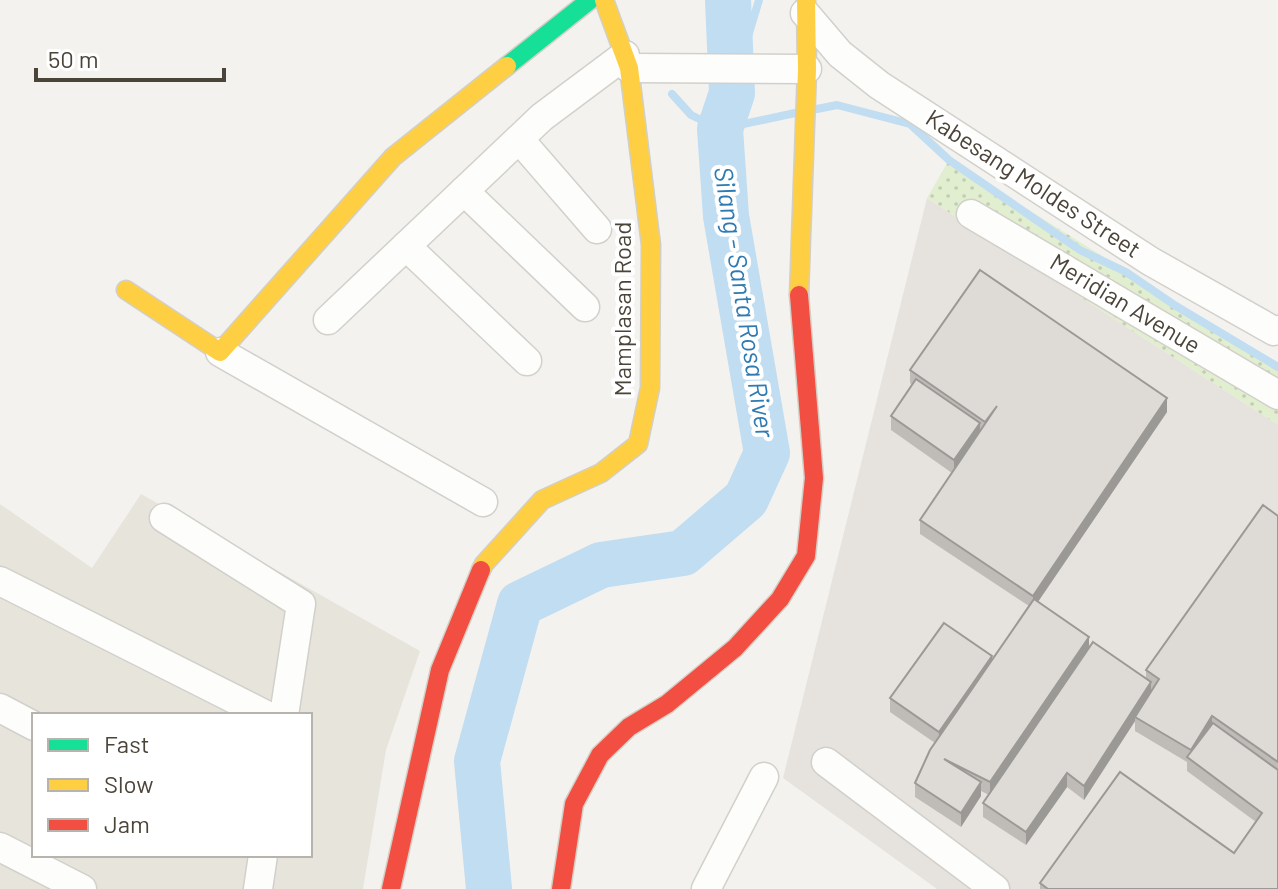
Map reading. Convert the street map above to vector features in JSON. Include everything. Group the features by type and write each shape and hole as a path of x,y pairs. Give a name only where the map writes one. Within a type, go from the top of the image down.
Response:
{"street":[{"path":"220,352 393,157 590,0"},
{"name":"Mamplasan Road","path":"391,889 440,670 484,564 542,500 601,473 638,444 650,388 651,245 627,62 604,0"},
{"path":"561,889 574,804 600,755 629,727 667,704 735,648 780,599 806,556 814,478 798,279 795,69 806,6"},
{"name":"Kabesang Moldes Street","path":"806,6 840,54 879,85 1150,261 1274,331 1278,330"},
{"path":"328,320 542,117 627,62 693,69 795,69"},
{"path":"519,139 597,229"},
{"path":"464,191 585,307"},
{"name":"Meridian Avenue","path":"971,214 1278,395"},
{"path":"406,246 527,361"},
{"path":"126,290 220,352 483,502"},
{"path":"164,518 301,604 284,713"},
{"path":"0,581 262,713"},
{"path":"0,708 32,725"},
{"path":"826,762 995,889"},
{"path":"706,889 764,777"},
{"path":"0,847 82,889"},
{"path":"258,889 263,857"}],"shaded area":[{"path":"927,198 1278,425 1278,889 937,889 783,778"},
{"path":"141,494 420,651 386,750 363,889 0,889 0,504 92,568"}],"green space":[{"path":"949,160 1278,366 1278,425 927,198"}],"building":[{"path":"980,270 1167,398 1033,596 920,520 997,406 985,422 910,370"},
{"path":"916,379 980,423 954,460 891,416"},
{"path":"1263,505 1278,516 1278,762 1212,716 1191,750 1135,717 1159,679 1146,670"},
{"path":"1034,599 1089,637 990,782 944,759 981,782 961,813 915,783 930,750"},
{"path":"944,623 992,656 939,732 890,698"},
{"path":"1093,642 1151,682 1084,786 1067,773 1026,832 983,803"},
{"path":"1213,723 1278,770 1278,889 1048,889 1040,883 1120,772 1234,853 1262,813 1187,757"}],"waterway":[{"name":"Silang - Santa Rosa River","path":"489,889 477,761 520,604 601,565 683,553 746,499 767,453 726,216 720,129 732,93 728,0"},
{"path":"720,129 759,0"},
{"path":"672,94 691,115 720,129 795,113"},
{"path":"817,109 837,105 910,124 949,160 1080,250 1126,272 1278,367"}],"traffic: fast":[{"path":"507,66 590,0"}],"traffic: slow":[{"path":"481,570 542,500 601,473 638,444 650,388 651,245 629,68 604,0"},
{"path":"799,295 807,69 806,0"},
{"path":"126,290 220,352 393,157 507,66"}],"traffic: jam":[{"path":"561,889 574,804 600,755 629,727 667,704 735,648 780,599 806,556 814,478 799,295"},
{"path":"391,889 440,670 481,570"}]}
